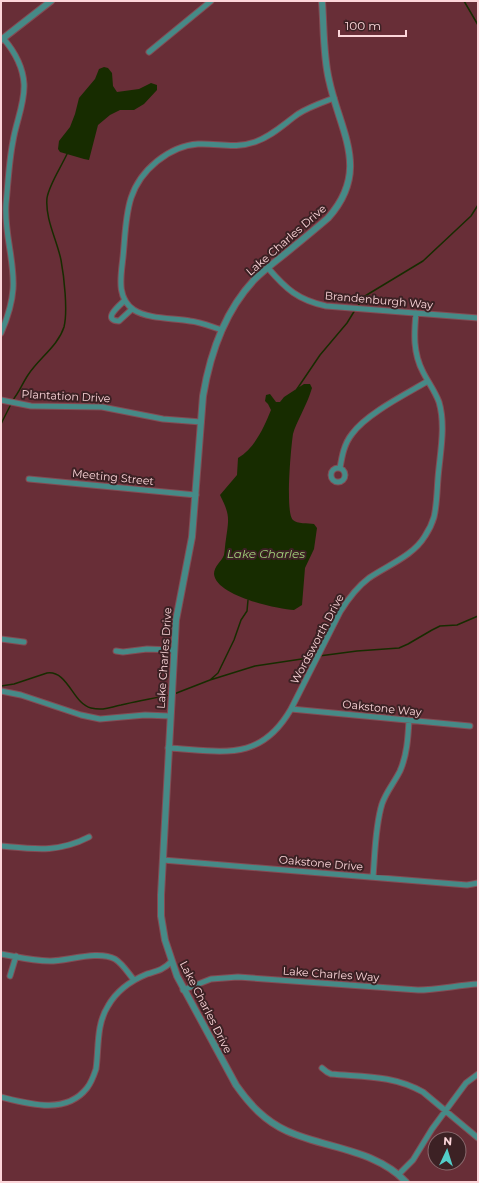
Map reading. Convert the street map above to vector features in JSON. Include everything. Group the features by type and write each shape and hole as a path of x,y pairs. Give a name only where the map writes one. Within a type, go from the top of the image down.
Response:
{"street":[{"path":"1,333 8,314 13,290 13,272 6,231 6,206 12,144 23,99 24,86 23,72 18,60 12,48 2,39 51,1"},
{"path":"149,52 211,1"},
{"name":"Lake Charles Drive","path":"322,1 326,60 329,80 350,154 350,172 346,191 339,205 328,218 254,280 241,296 230,313 222,330 207,375 201,422 191,543 176,620 168,748 161,916 171,962 184,990 236,1085 246,1100 259,1113 274,1124 288,1131 370,1157 385,1164 406,1182"},
{"path":"222,330 192,321 144,315 132,309 124,300 121,284 129,207 139,182 158,161 172,151 187,145 200,144 233,146 255,142 271,134 305,110 334,98"},
{"name":"Brandenburgh Way","path":"268,268 289,291 312,303 326,306 478,318"},
{"path":"124,300 112,312 113,318 120,321 132,309"},
{"name":"Wordsworth Drive","path":"168,748 226,752 248,748 262,742 274,734 283,723 291,709 340,612 349,598 369,578 415,548 424,538 431,526 435,508 442,423 438,402 420,366 415,349 414,332 416,313"},
{"path":"340,468 345,445 358,426 368,418 428,381"},
{"name":"Plantation Drive","path":"1,400 31,406 102,407 163,420 201,422"},
{"name":"Meeting Street","path":"29,479 196,495"},
{"path":"1,639 24,642"},
{"path":"116,651 123,652 147,649 174,650"},
{"path":"1,691 21,695 82,715 100,719 144,715 170,716"},
{"name":"Oakstone Way","path":"291,709 470,726"},
{"path":"373,877 380,812 386,795 404,761 407,748 409,720"},
{"path":"1,846 55,849 89,837"},
{"name":"Oakstone Drive","path":"163,860 466,885 478,884"},
{"path":"1,954 33,960 52,961 106,956 115,959 125,968 134,980"},
{"path":"10,976 16,956"},
{"path":"1,1097 38,1105 53,1105 67,1102 80,1096 89,1085 95,1070 100,1025 107,1007 121,989 134,980 164,968 171,962"},
{"name":"Lake Charles Way","path":"184,990 211,980 238,977 418,990 438,990 467,984 478,984"},
{"path":"322,1068 331,1074 385,1078 403,1082 423,1092 478,1138"},
{"path":"398,1174 413,1160 445,1110 466,1083 478,1074"}],"water":[{"path":"104,67 108,68 112,73 113,86 117,92 139,89 151,83 157,85 157,90 144,104 134,110 120,110 110,115 98,125 89,160 60,152 58,149 59,141 70,127 79,98 95,79 99,69"},
{"name":"Lake Charles","path":"304,384 310,384 312,388 293,434 289,479 289,505 293,520 300,523 314,524 317,528 314,549 305,568 302,605 294,610 262,604 236,595 225,589 217,582 214,571 224,555 228,526 226,507 220,495 237,475 238,458 254,443 271,410 265,401 266,395 270,394 276,402 280,402 284,397"}],"waterway":[{"path":"464,1 478,25"},
{"path":"12,401 32,369 53,346 64,327 66,303 62,267 59,252 49,222 47,198 50,187 67,154"},
{"path":"357,307 365,296 423,261 471,216 478,205"},
{"path":"297,389 320,355 347,323 355,310"},
{"path":"1,424 11,404"},
{"path":"210,680 218,673 234,640 241,620 247,611 248,600"},
{"path":"319,656 399,648 440,626 457,625 478,616"},
{"path":"174,694 210,680 255,666 315,657"},
{"path":"1,686 14,684 47,673 54,673 65,682 79,700 85,705 91,708 100,709 170,695"}]}
